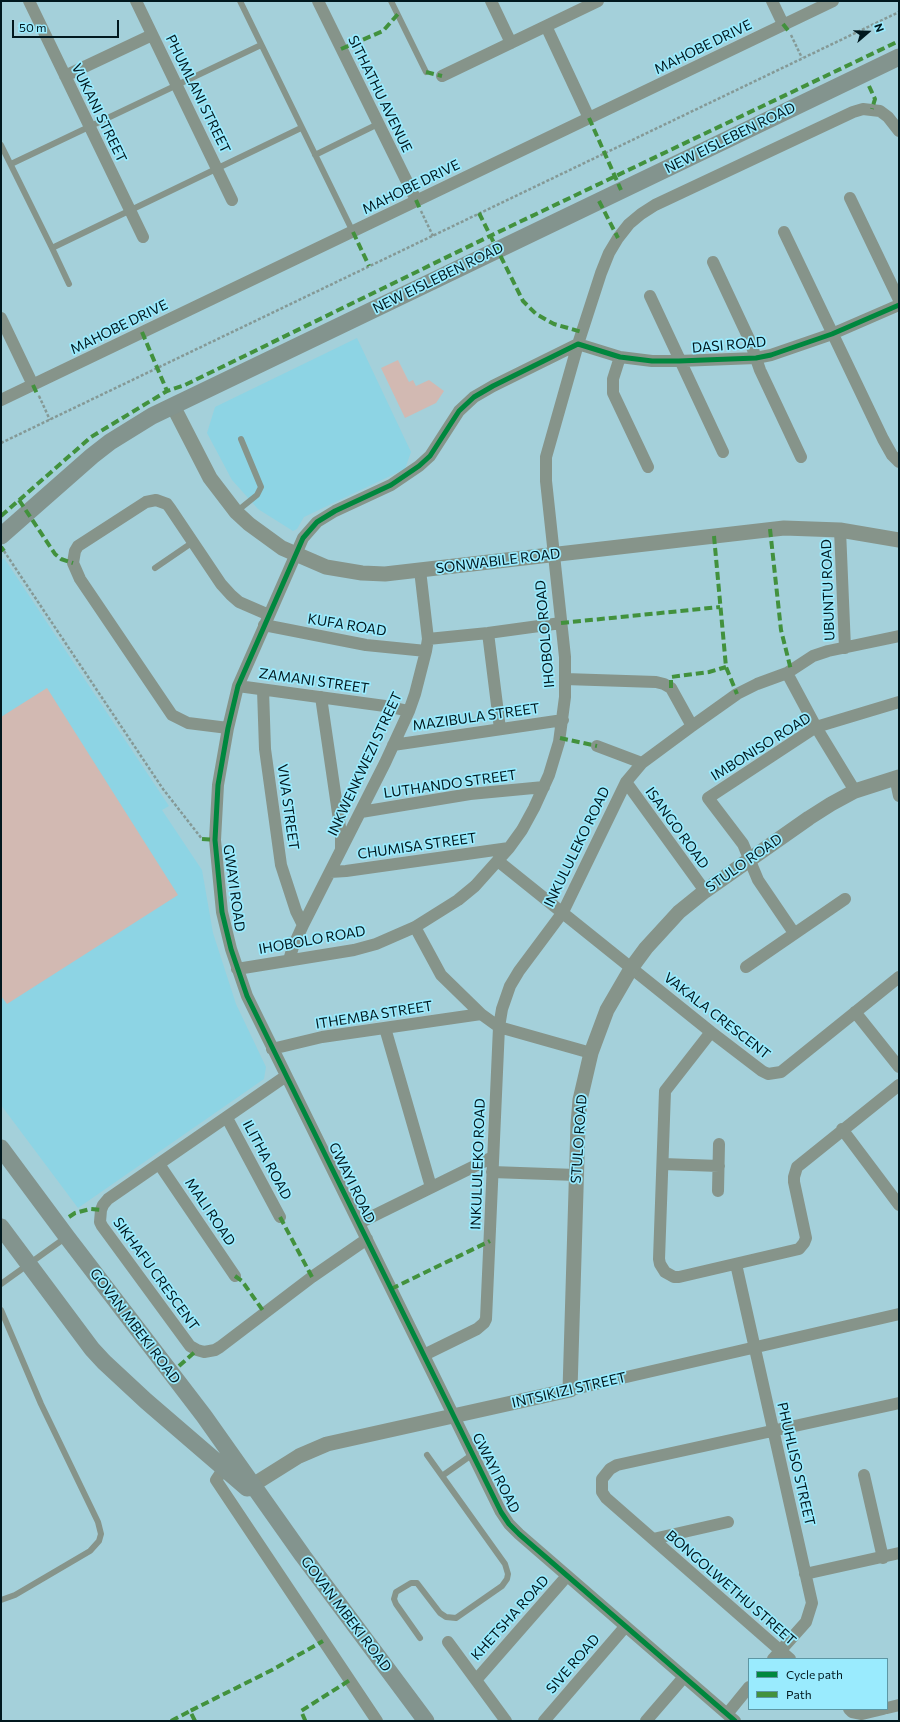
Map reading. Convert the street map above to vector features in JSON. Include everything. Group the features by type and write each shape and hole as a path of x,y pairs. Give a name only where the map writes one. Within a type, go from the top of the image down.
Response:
{"main road":[{"name":"NEW EISLEBEN ROAD","path":"2,544 110,442 131,428 173,406 899,57"},
{"name":"GOVAN MBEKI ROAD","path":"1,1148 204,1416 250,1487 267,1505 303,1556 426,1721"},
{"name":"GOVAN MBEKI ROAD","path":"1,1227 92,1349 104,1362 146,1401 224,1468 250,1487"}],"street":[{"name":"VUKANI STREET","path":"29,1 143,237"},
{"name":"PHUMLANI STREET","path":"136,1 232,200"},
{"name":"SITHATHU AVENUE","path":"318,1 418,205"},
{"path":"491,1 511,43"},
{"path":"442,76 598,1"},
{"path":"772,1 786,29"},
{"name":"MAHOBE DRIVE","path":"1,400 353,232 418,205 589,118 786,29 833,1"},
{"path":"546,26 589,118"},
{"path":"65,76 152,35"},
{"name":"IHOBOLO ROAD","path":"237,968 354,950 376,944 415,927 458,900 475,886 509,848 522,830 549,775 559,742 563,720 565,657 546,481 546,457 578,344 601,273 609,253 618,238 629,224 641,214 662,202 852,112 863,109 880,111 897,125"},
{"path":"850,198 899,300"},
{"path":"784,232 883,439 892,455 899,462"},
{"path":"714,262 760,370 801,457"},
{"path":"650,296 679,361 723,452"},
{"name":"DASI ROAD","path":"578,344 620,357 679,361 756,358 771,355 832,334 899,305"},
{"path":"1,318 33,385"},
{"name":"GWAYI ROAD","path":"578,344 474,397 459,411 430,456 419,466 391,485 335,511 317,522 303,538 238,686 228,728 218,785 215,840 217,874 222,912 237,968 247,996 453,1415 509,1524 625,1627 731,1717"},
{"path":"620,357 613,379 613,393 648,467"},
{"name":"SONWABILE ROAD","path":"173,406 210,478 236,512 249,524 282,548 326,567 362,573 385,574 784,528 840,530 899,540"},
{"name":"KUFA ROAD","path":"228,728 188,723 172,715 80,579 73,563 73,557 78,546 150,500 156,500 166,504 221,584 239,602 266,620 359,644 427,645 488,633 561,623"},
{"name":"UBUNTU ROAD","path":"840,530 845,648"},
{"name":"INKWENKWEZI STREET","path":"289,960 303,925 361,812 409,711 427,645 420,570"},
{"path":"488,633 500,729"},
{"name":"INKULULEKO ROAD","path":"424,1355 478,1329 486,1319 499,1027 502,1009 510,986 519,971 563,912 626,782 642,763 738,694 757,684 787,672 813,656 899,636"},
{"path":"787,672 816,728 855,791"},
{"path":"565,679 656,682 664,684 670,688 692,726"},
{"name":"ZAMANI STREET","path":"238,686 385,706 409,711"},
{"name":"VIVA STREET","path":"263,690 265,749 281,865 296,910 303,925"},
{"path":"321,697 341,834 341,851"},
{"name":"IMBONISO ROAD","path":"749,859 743,844 708,798 816,728 899,702"},
{"name":"MAZIBULA STREET","path":"393,745 563,720"},
{"path":"597,746 642,763"},
{"path":"897,777 899,796"},
{"name":"STULO ROAD","path":"570,1390 576,1175 580,1100 591,1053 607,1010 632,967 679,912 705,891 809,818 855,791 897,777"},
{"name":"ISANGO ROAD","path":"626,782 705,891"},
{"name":"LUTHANDO STREET","path":"361,812 470,794 544,787"},
{"name":"CHUMISA STREET","path":"330,872 509,848"},
{"path":"749,859 758,880 794,933"},
{"name":"VAKALA CRESCENT","path":"498,861 632,967 711,1032 762,1072 768,1074 776,1074 781,1072 899,977"},
{"path":"746,967 845,899"},
{"path":"415,927 441,975 481,1014 499,1027 591,1053"},
{"path":"855,1012 899,1067"},
{"name":"ITHEMBA STREET","path":"272,1049 322,1037 481,1014"},
{"path":"385,1028 431,1187"},
{"path":"711,1032 666,1091 659,1259 662,1268 669,1275 679,1277 795,1251 802,1247 806,1238 794,1182 795,1171 800,1164 842,1129 899,1085"},
{"name":"SIKHAFU CRESCENT","path":"286,1076 108,1199 103,1205 100,1222 104,1231 190,1346 197,1350 210,1351 220,1347 312,1277 367,1240"},
{"name":"ILITHA ROAD","path":"227,1118 280,1217"},
{"path":"842,1129 899,1205"},
{"path":"718,1191 719,1144"},
{"path":"359,1223 493,1157"},
{"name":"MALI ROAD","path":"159,1164 235,1276"},
{"path":"663,1164 719,1166"},
{"path":"492,1172 576,1175"},
{"name":"PHUHLISO STREET","path":"736,1264 812,1603 806,1622 777,1655"},
{"name":"INTSIKIZI STREET","path":"250,1487 299,1456 327,1444 755,1348 899,1314"},
{"name":"BONGOLWETHU STREET","path":"787,1658 777,1655 653,1539 606,1498 602,1492 602,1479 610,1469 617,1465 899,1403"},
{"path":"224,1468 216,1480 377,1721"},
{"path":"864,1475 883,1558"},
{"name":"BONGOLWETHU STREET","path":"653,1539 728,1522"},
{"path":"805,1574 883,1558 899,1553"},
{"name":"KHETSHA ROAD","path":"476,1680 567,1576"},
{"name":"SIVE ROAD","path":"544,1721 625,1627"},
{"path":"448,1642 506,1721"},
{"path":"646,1721 684,1677"},
{"path":"731,1717 748,1689"},
{"path":"888,1708 899,1705"},
{"path":"849,1710 862,1714 880,1710"}],"lane":[{"path":"240,1 353,232"},
{"path":"391,1 426,72"},
{"path":"11,164 261,45"},
{"path":"315,155 378,124"},
{"path":"52,248 301,128"},
{"path":"1,145 69,284"},
{"path":"236,512 257,494 260,487 241,439"},
{"path":"155,568 193,542"},
{"path":"1,1284 67,1237"},
{"path":"1,1310 41,1404 98,1522 101,1534 99,1541 90,1551 15,1595 1,1600"},
{"path":"442,1476 473,1454"},
{"path":"420,1638 395,1601 395,1594 402,1588 411,1583 419,1584 440,1613 446,1617 456,1618 502,1586 508,1579 505,1564 427,1455"}],"path":[{"path":"1,443 899,12"},
{"path":"786,29 802,58"},
{"path":"418,205 433,236"},
{"path":"38,396 50,420"},
{"path":"2,544 163,789 202,839"}],"shaded area":[{"path":"357,338 411,452 405,469 304,517 297,529 293,531 258,509 232,480 207,433 215,407"},
{"path":"398,360 409,382 413,380 416,386 429,380 444,391 436,403 405,418 381,368"},
{"path":"4,558 169,806 162,810 202,870 213,933 236,1004 266,1067 264,1079 78,1208 1,1105 1,561"},
{"path":"47,688 178,895 7,1004 1,996 1,717"}],"marked path":[{"path":"341,49 383,31 398,14"},
{"path":"783,24 790,33"},
{"path":"1,516 91,437 167,391 185,385 490,236 899,41"},
{"path":"426,72 442,76"},
{"path":"869,86 875,99 872,109"},
{"path":"589,118 621,190"},
{"path":"416,200 420,209"},
{"path":"599,201 618,238"},
{"path":"479,213 523,301 536,314 554,324 582,332"},
{"path":"353,232 369,266"},
{"path":"142,332 167,391"},
{"path":"33,385 38,396"},
{"path":"19,500 55,554 61,559 73,563"},
{"path":"770,529 781,630 791,670"},
{"path":"714,536 726,667 737,694"},
{"path":"1,547 4,551"},
{"path":"561,623 720,607"},
{"path":"671,688 671,677 709,672 726,667"},
{"path":"560,738 597,746"},
{"path":"202,839 215,840"},
{"path":"69,1217 75,1213 90,1209 101,1210"},
{"path":"280,1217 312,1277"},
{"path":"391,1289 490,1241"},
{"path":"235,1276 242,1281 264,1312"},
{"path":"179,1366 197,1350"},
{"path":"195,1721 190,1711 272,1670 323,1641"},
{"path":"304,1721 305,1720 301,1711 350,1680"},
{"path":"171,1721 190,1711"}],"cycle path":[{"path":"735,1721 519,1534 509,1524 501,1512 247,996 231,949 222,912 215,840 218,785 228,728 238,686 303,538 317,522 335,511 391,485 419,466 430,456 459,411 474,397 578,344 620,357 652,361 756,358 771,355 832,334 899,305"}]}
